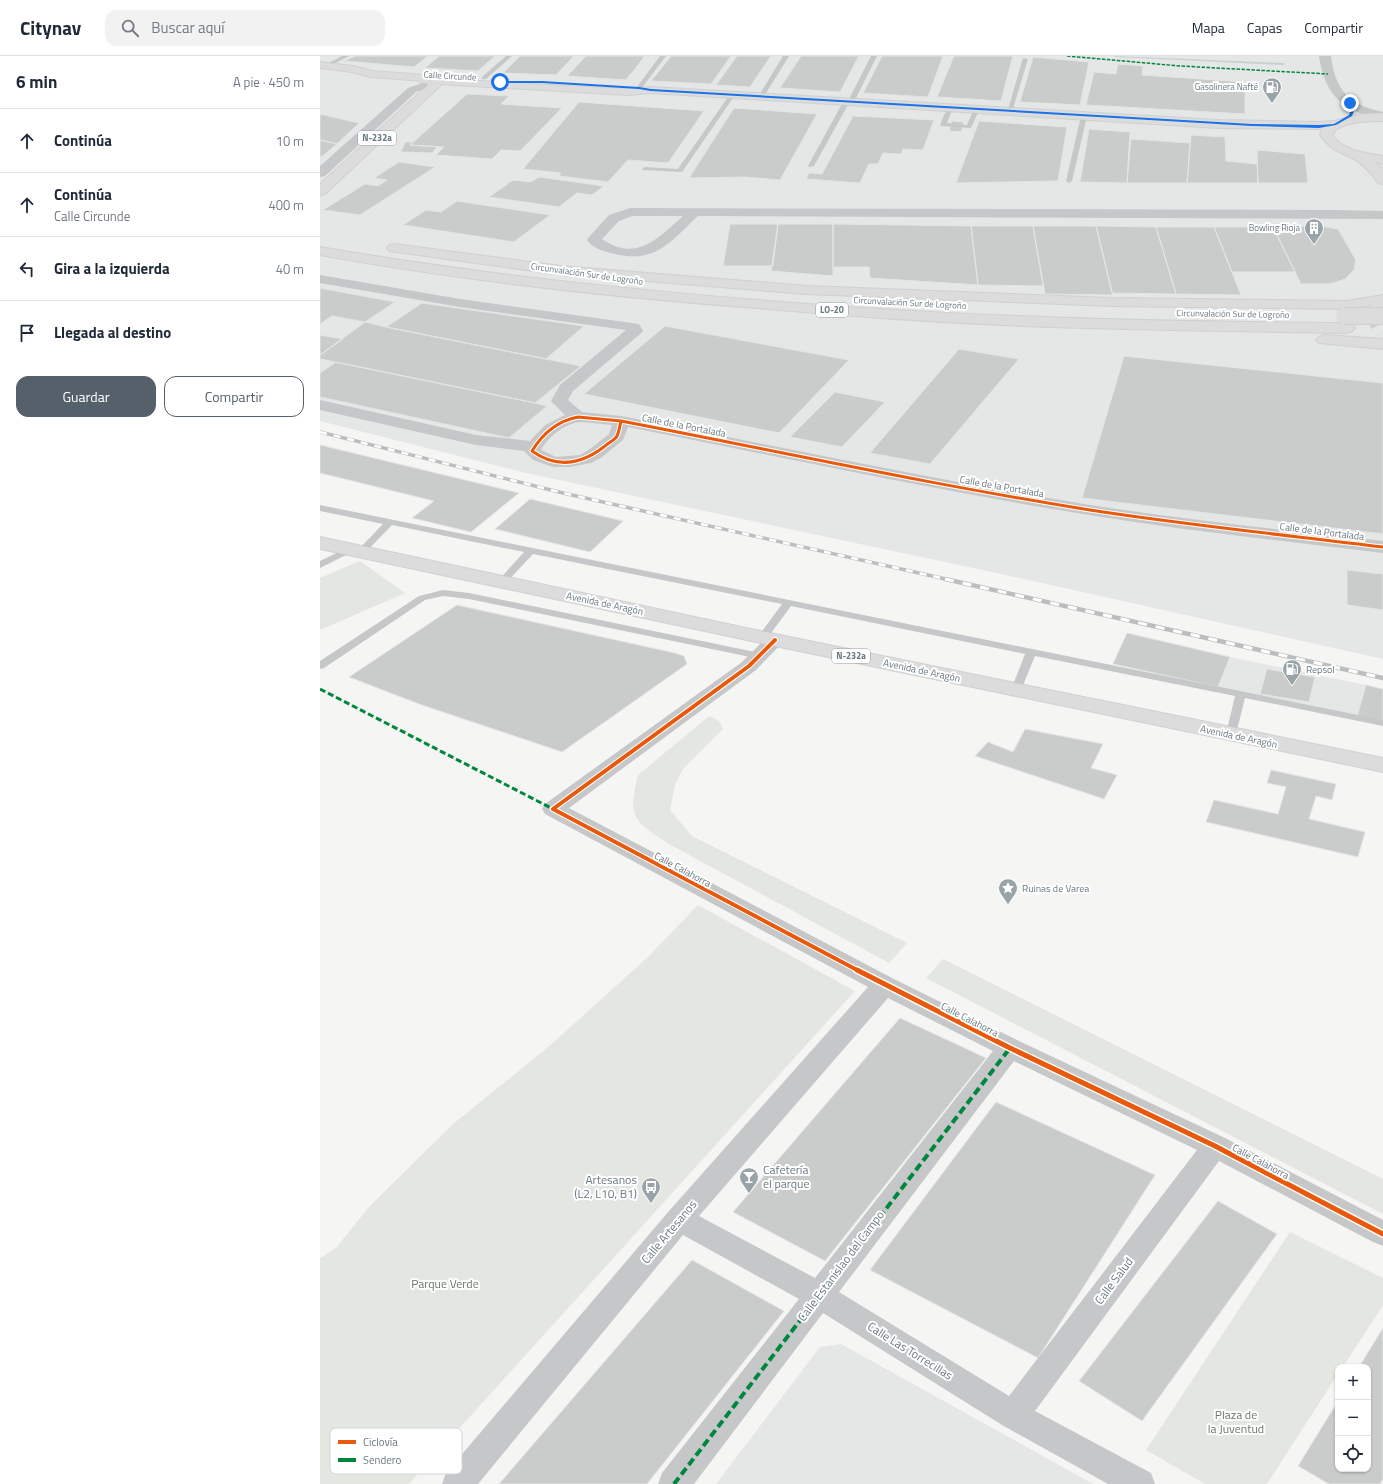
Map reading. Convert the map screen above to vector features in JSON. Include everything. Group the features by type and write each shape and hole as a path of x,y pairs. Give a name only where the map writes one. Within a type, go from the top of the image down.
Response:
{"main road":[{"name":"Calle Circunde","path":"322,68 761,97 1252,125 1319,126 1354,119 1383,117"},
{"name":"Calle Circunde","path":"322,68 427,84 450,83 628,92 651,90"},
{"path":"353,69 371,74 426,78 427,84 448,80 500,82 527,81"},
{"name":"N-232a","path":"320,191 427,84"},
{"path":"1330,142 1326,135 1328,130 1338,123"},
{"name":"Calle Circunde","path":"1252,125 1301,132 1321,137 1338,148 1352,154"},
{"path":"1352,154 1383,160"},
{"path":"1352,154 1377,170 1383,180"},
{"path":"320,237 349,242"},
{"name":"Circunvalación Sur de Logroño","path":"380,246 607,278 738,291 882,302 1076,312 1345,322 1383,328"},
{"name":"Circunvalación Sur de Logroño","path":"320,251 426,268 626,294 976,319 1135,324 1345,322 1381,307"},
{"path":"543,268 807,290 1110,302 1347,305 1381,307"},
{"path":"626,294 747,313 870,324 1056,333 1320,340 1383,344"},
{"name":"Avenida de Aragón","path":"320,543 503,581 766,644 1016,690 1383,765"}],"street":[{"path":"1325,56 1328,74 1333,86 1354,106 1383,117"},
{"path":"320,172 412,90 427,84"},
{"path":"1338,123 1351,115 1354,106"},
{"path":"695,212 660,244 648,251 626,253 604,247 594,240 614,218 630,212 695,212 1383,215"},
{"path":"320,279 460,303 634,327 635,330 566,388 559,401 578,417"},
{"path":"320,405 476,440 534,447 532,451 553,462 569,462 585,459 596,453 617,436 621,422"},
{"name":"Calle de la Portalada","path":"534,447 550,429 578,417 621,422 998,494 1091,510 1202,525 1383,546"},
{"name":"Calle Calahorra","path":"766,644 749,666 553,809 885,985 1010,1048 1215,1146 1383,1234"},
{"name":"Calle Artesanos","path":"458,1484 679,1219 885,985"},
{"name":"Calle Estanislao del Campo","path":"674,1484 1010,1048"},
{"name":"Calle Salud","path":"1012,1414 1215,1146"},
{"name":"Calle Las Torrecillas","path":"679,1219 819,1295 1012,1414 1139,1484"}],"lane":[{"path":"322,68 346,56"},
{"path":"484,78 509,56"},
{"path":"639,88 663,56"},
{"path":"761,97 786,56"},
{"path":"811,166 874,56"},
{"path":"1008,112 1025,59"},
{"path":"645,169 680,171 732,95"},
{"path":"950,108 943,125 969,127 976,110"},
{"path":"1070,181 1084,116"},
{"path":"320,508 1383,723"},
{"path":"320,565 355,551 390,522"},
{"path":"503,581 530,551"},
{"path":"320,666 422,598 443,593 766,644 788,603"},
{"path":"1016,690 1032,652"},
{"path":"1231,734 1241,694"},
{"path":"1368,720 1383,726"}],"shaded area":[{"path":"320,56 1383,56 1383,659 992,572 526,473 320,421"},
{"name":"Repsol","path":"1230,657 1366,685 1357,717 1218,687"},
{"path":"841,1344 1093,1484 716,1484 820,1347"}],"green space":[{"path":"360,561 405,593 320,630 320,578"},
{"path":"709,716 719,721 723,729 683,769 675,785 670,810 692,836 907,943 889,963 667,843 640,822 636,816 633,800 638,775"},
{"name":"Parque Verde","path":"698,905 855,991 460,1428 330,1428 330,1474 418,1474 409,1484 320,1484 320,1258 336,1248 368,1208 453,1124 546,1049 647,958"},
{"path":"943,959 1383,1179 1383,1214 926,978"},
{"name":"Plaza de la Juventud","path":"1290,1232 1383,1278 1383,1305 1345,1364 1335,1364 1335,1379 1267,1484 1205,1484 1146,1450"}],"building":[{"path":"355,56 428,56 414,67 344,61"},
{"path":"439,56 495,56 478,71 425,68"},
{"path":"520,56 574,56 556,75 503,73"},
{"path":"586,56 645,56 626,80 567,76"},
{"path":"671,56 731,56 711,84 651,81"},
{"path":"737,56 771,56 750,87 716,85"},
{"path":"801,56 859,56 840,92 780,88"},
{"path":"882,56 943,56 928,97 863,93"},
{"path":"954,56 1013,56 1001,101 937,97"},
{"path":"1033,57 1089,62 1080,105 1020,102"},
{"path":"1118,64 1143,66 1142,75 1245,82 1245,114 1086,105 1094,72 1116,74"},
{"path":"467,94 509,96 501,104 562,108 520,151 501,150 492,159 436,155 444,147 410,145"},
{"path":"579,102 704,111 668,163 628,160 608,182 559,176 561,173 523,169"},
{"path":"734,108 817,114 780,180 744,177 689,178"},
{"path":"320,114 359,123 337,144 320,140"},
{"path":"853,116 934,120 923,150 903,149 901,154 883,153 878,164 869,164 860,183 806,179 809,173 822,174"},
{"path":"952,121 964,122 961,132 949,131"},
{"path":"979,121 1067,127 1058,181 956,183"},
{"path":"1089,129 1130,132 1127,183 1080,182"},
{"path":"1191,135 1225,137 1226,161 1257,164 1258,183 1187,183"},
{"path":"1131,139 1190,143 1187,183 1127,183"},
{"path":"320,140 337,144 320,158"},
{"path":"405,142 413,142 410,145 437,147 432,153 401,152"},
{"path":"1257,150 1305,154 1308,183 1258,183"},
{"path":"399,162 435,167 360,215 323,210 365,184 378,186 387,180 374,178"},
{"path":"539,177 604,186 592,195 577,193 559,207 489,197 513,180 531,182"},
{"path":"457,201 550,215 514,242 403,225 426,210 441,212"},
{"path":"730,224 778,224 773,266 723,266"},
{"path":"778,224 833,224 833,276 771,271"},
{"path":"833,224 971,226 978,285 870,278 869,267 833,267"},
{"path":"971,226 1033,226 1043,286 978,285"},
{"path":"1033,226 1096,226 1113,295 1045,294"},
{"path":"1096,226 1156,227 1176,294 1112,293"},
{"name":"Bowling Rioja","path":"1320,226 1338,229 1356,260 1354,270 1345,279 1330,284 1301,284 1273,227"},
{"path":"1156,227 1214,227 1241,295 1176,294"},
{"path":"1214,227 1273,227 1295,272 1232,272"},
{"path":"320,288 395,302 365,322 332,316 320,324"},
{"path":"422,303 584,326 546,359 386,327"},
{"path":"365,322 581,366 535,403 320,359 320,355"},
{"path":"665,326 849,360 779,433 584,394"},
{"path":"320,335 343,339 320,355"},
{"path":"959,349 1019,359 930,464 870,453"},
{"path":"1124,356 1383,383 1383,534 1082,498"},
{"path":"336,362 547,406 509,438 320,397 320,373"},
{"path":"835,392 885,402 842,447 790,437"},
{"path":"320,445 519,493 471,532 412,518 434,501 320,473"},
{"path":"530,499 623,521 590,552 495,529"},
{"path":"1347,570 1383,574 1383,610 1347,605"},
{"path":"457,605 675,653 684,656 687,664 562,752 419,704 349,677"},
{"path":"1127,633 1230,657 1218,687 1113,664"},
{"path":"1267,669 1315,677 1309,702 1260,694"},
{"path":"1366,685 1383,689 1383,722 1357,717"},
{"path":"1025,729 1103,744 1091,768 1117,775 1104,799 975,756 988,742 1013,752"},
{"path":"1271,770 1336,784 1332,800 1316,796 1309,819 1365,832 1358,857 1206,822 1214,800 1278,814 1286,787 1267,783"},
{"path":"900,1018 986,1058 825,1261 733,1212"},
{"path":"996,1102 1155,1175 1038,1358 870,1270"},
{"path":"1218,1201 1277,1234 1142,1421 1079,1381"},
{"path":"692,1260 784,1311 647,1484 499,1484"},
{"path":"1383,1328 1383,1479 1380,1484 1329,1484 1298,1466 1335,1406 1335,1472 1371,1472 1371,1364 1361,1364"}],"waterway":[{"path":"1116,56 1283,64"}],"tunnel":[{"path":"1376,310 1375,319 1383,332"}],"railway":[{"path":"320,432 563,493 950,580"},
{"path":"945,579 1383,678"}],"marked path":[{"path":"1067,56 1180,66 1328,74"},
{"path":"320,689 553,809"},
{"path":"674,1484 1010,1048"}],"cycle path":[{"path":"621,421 617,436 596,453 585,459 569,462 553,462 532,451 540,439 557,424 571,418 578,417 600,418 621,421 914,479 1090,510 1199,525 1383,547"},
{"path":"775,640 749,666 553,809 885,985 1010,1048 1215,1146 1383,1234"}],"place":[{"name":"Gasolinera Naftë","path":"1272,104"},
{"name":"Bowling Rioja","path":"1314,245"},
{"name":"Repsol","path":"1292,686"},
{"name":"Ruinas de Varea","path":"1008,905"},
{"name":"Cafetería el parque","path":"749,1194"},
{"name":"Artesanos (L2, L10, B1)","path":"651,1204"}],"route":[{"path":"500,82 527,81 651,90 1252,125 1319,126 1335,124 1351,115 1354,106 1350,103"}]}
